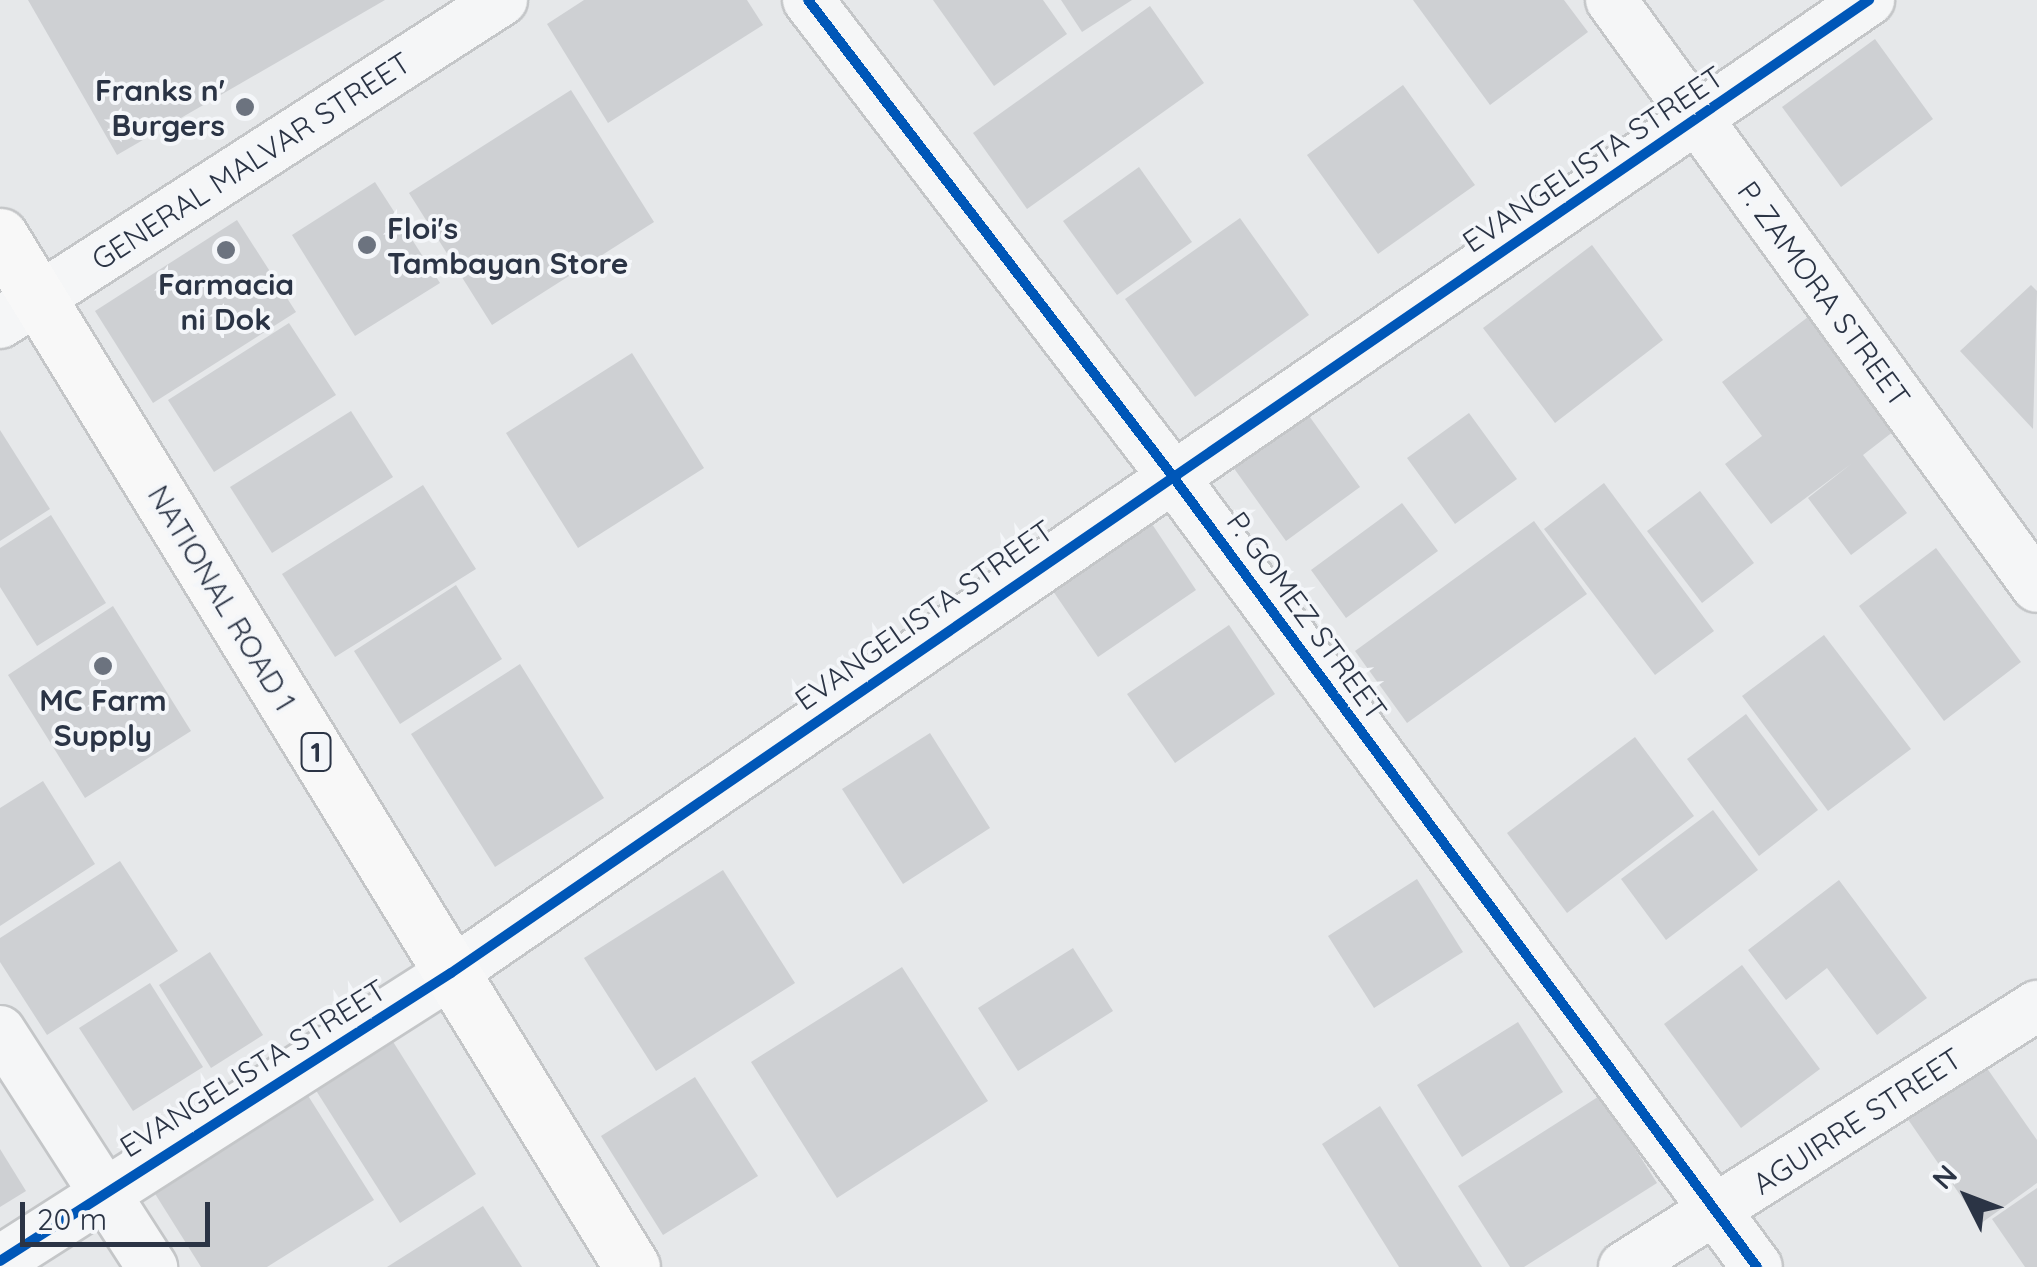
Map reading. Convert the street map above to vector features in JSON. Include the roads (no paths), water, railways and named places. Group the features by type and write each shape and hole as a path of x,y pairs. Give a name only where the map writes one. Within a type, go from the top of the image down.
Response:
{"main road":[{"name":"NATIONAL ROAD 1","path":"0,236 19,310 451,972 632,1267"}],"street":[{"name":"GENERAL MALVAR STREET","path":"19,310 502,0"},
{"name":"P. GOMEZ STREET","path":"808,0 1172,474 1758,1267"},
{"name":"P. ZAMORA STREET","path":"1611,0 2037,587"},
{"name":"EVANGELISTA STREET","path":"0,1261 451,972 1172,474 1869,0"},
{"name":"AGUIRRE STREET","path":"1624,1267 2037,1006"},
{"path":"0,1031 152,1267"}],"place":[{"name":"Franks n' Burgers","path":"245,107"},
{"name":"Floi's Tambayan Store","path":"367,245"},
{"name":"Farmacia ni Dok","path":"226,250"},
{"name":"MC Farm Supply","path":"103,666"}]}
